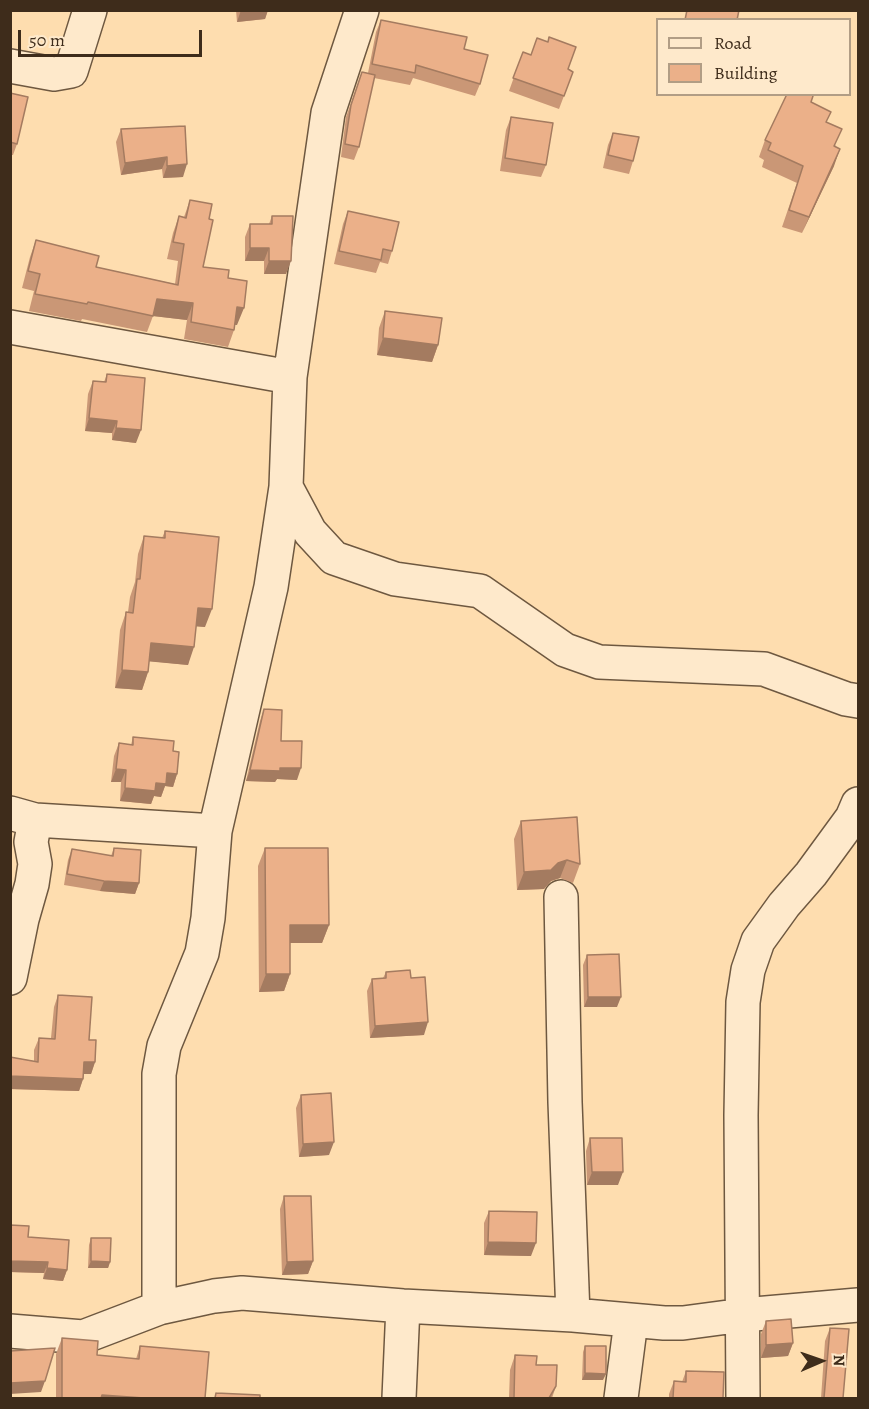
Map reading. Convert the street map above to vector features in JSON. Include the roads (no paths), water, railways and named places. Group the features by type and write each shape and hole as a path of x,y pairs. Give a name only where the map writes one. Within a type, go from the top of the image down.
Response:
{"street":[{"path":"10,66 54,74 71,71 90,10"},
{"path":"159,1308 159,1074 164,1046 202,953 208,918 215,831 271,587 286,487 290,377 328,113 362,10"},
{"path":"10,327 290,377"},
{"path":"286,487 310,532 334,558 395,579 480,591 565,650 599,662 764,669 846,699 858,701"},
{"path":"743,1398 741,1115 743,1002 748,970 758,941 852,818 858,804"},
{"path":"10,978 35,864 23,817 215,831"},
{"path":"561,897 565,1102 573,1315"},
{"path":"10,1331 84,1337 159,1308 214,1296 242,1293 403,1306 683,1323 743,1315 858,1305"},
{"path":"399,1398 403,1306"},
{"path":"621,1398 631,1321"}]}
